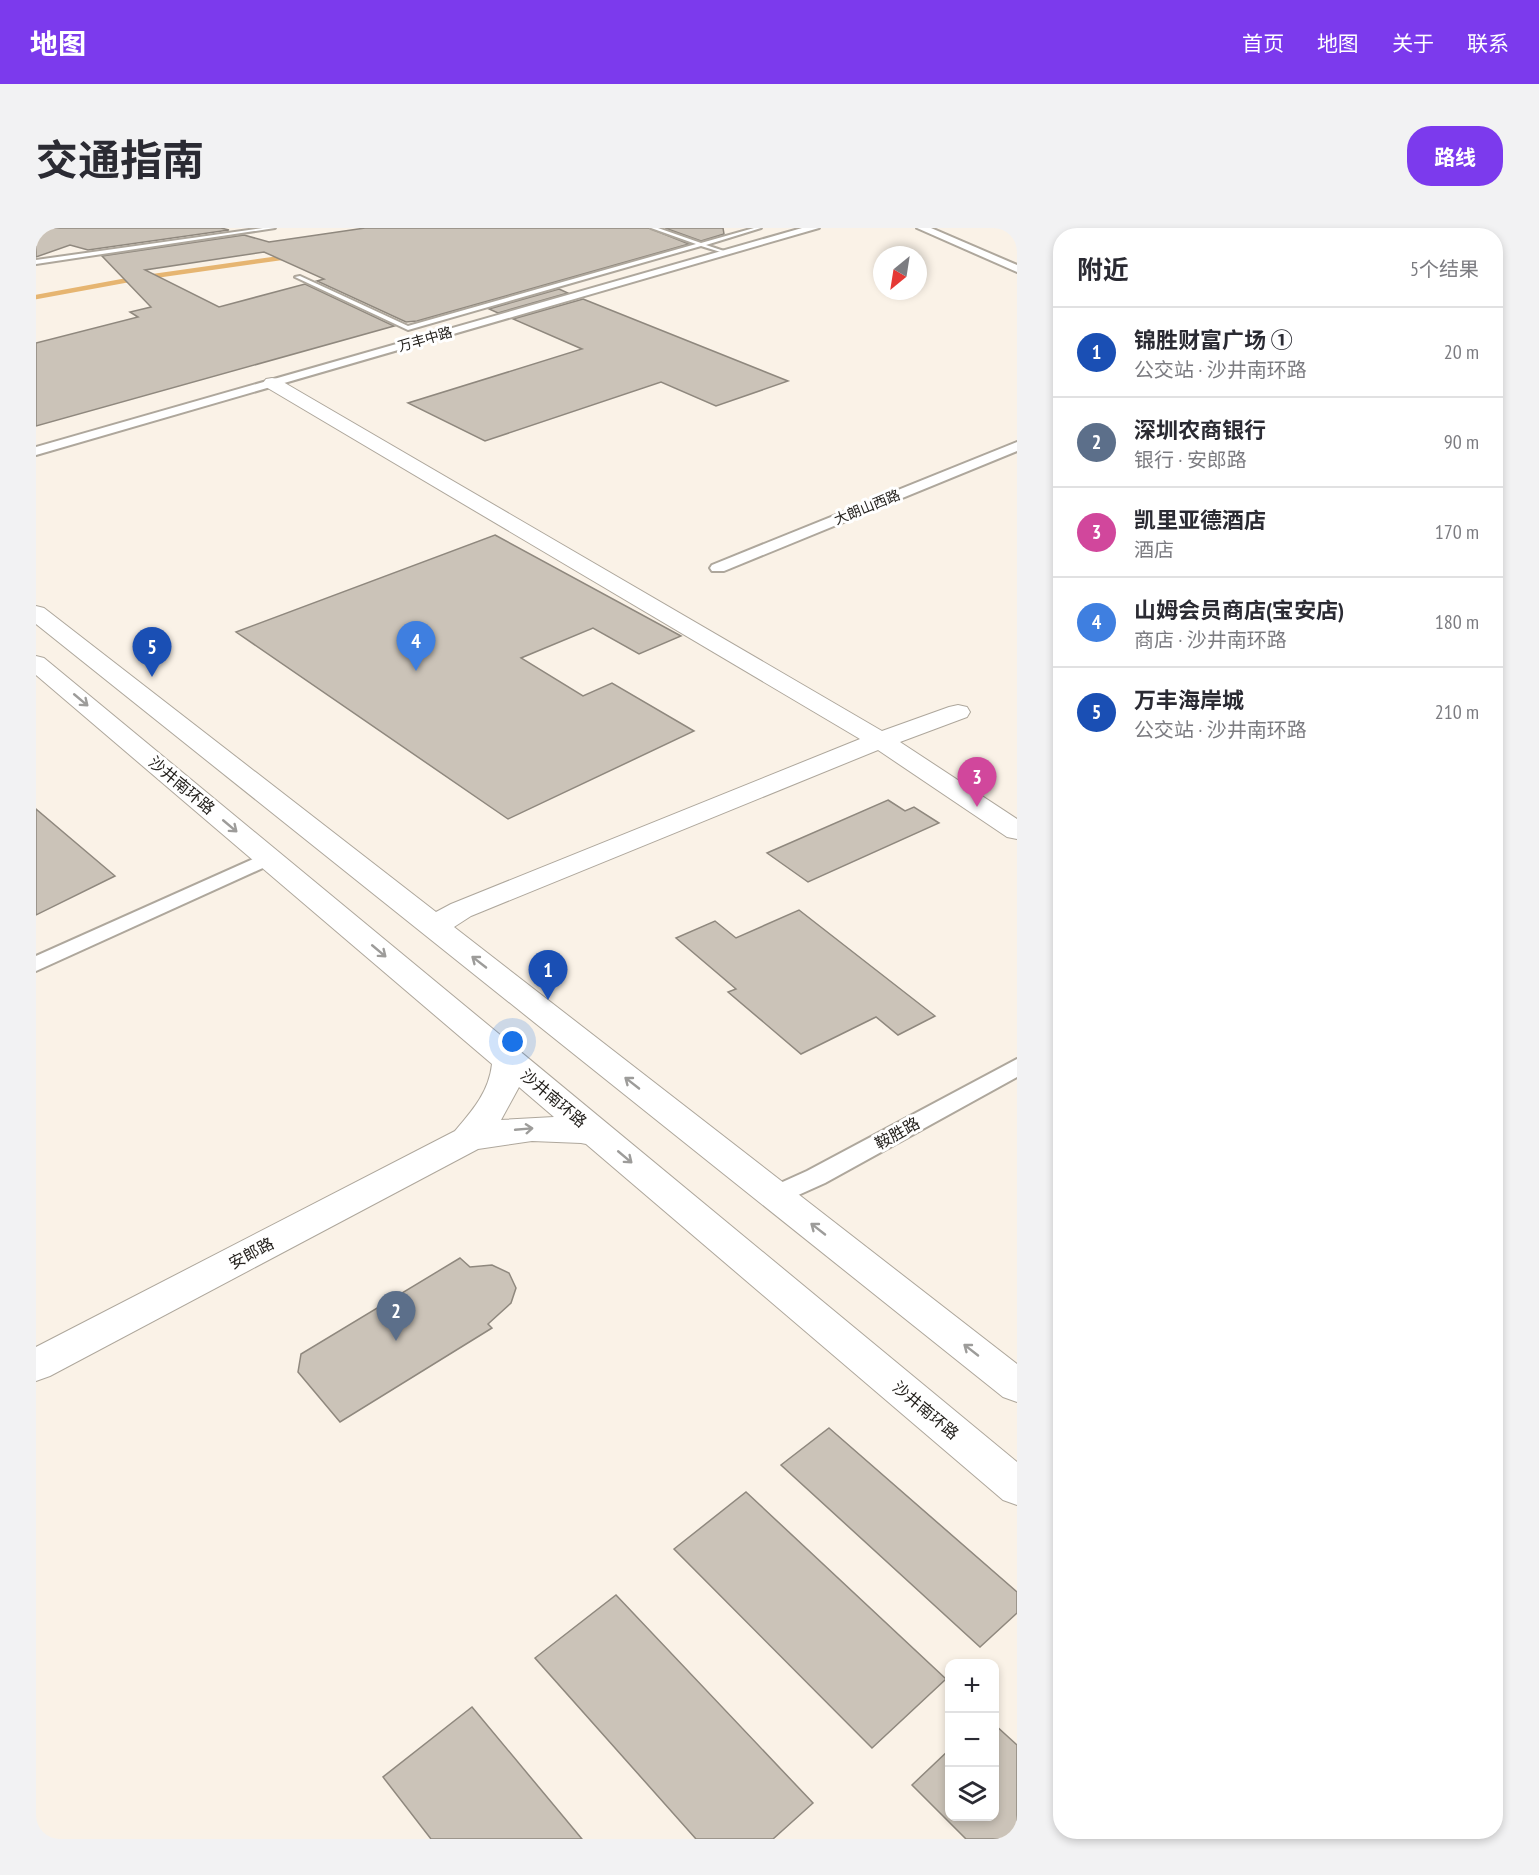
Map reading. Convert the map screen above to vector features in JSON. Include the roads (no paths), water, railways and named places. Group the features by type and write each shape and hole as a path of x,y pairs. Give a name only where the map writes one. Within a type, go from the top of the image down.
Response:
{"main road":[{"path":"272,383 880,740 1017,831"},
{"path":"36,613 1017,1386"},
{"name":"沙井南环路","path":"36,663 1017,1486"},
{"path":"434,926 461,910 880,740 958,712"},
{"name":"安郎路","path":"467,1140 489,1113 503,1088 508,1073 508,1059"},
{"name":"安郎路","path":"36,1365 467,1140 493,1132 548,1127 598,1134"}],"street":[{"name":"万丰中路","path":"36,451 814,228"},
{"path":"922,228 1017,269"},
{"name":"大朗山西路","path":"718,568 1017,446"},
{"path":"36,964 269,858"},
{"name":"鞍胜路","path":"776,1196 816,1177 1017,1067"}],"lane":[{"path":"36,262 273,228"},
{"path":"653,228 726,253"},
{"path":"298,277 408,328 759,228"}],"waterway":[{"path":"147,277 288,257"},
{"path":"36,297 134,279"}],"place":[{"name":"山姆会员商店(宝安店)","path":"416,671"},
{"name":"万丰海岸城","path":"152,677"},
{"name":"凯里亚德酒店","path":"977,807"},
{"name":"锦胜财富广场 ①","path":"548,1000"},
{"name":"深圳农商银行","path":"396,1341"}]}
